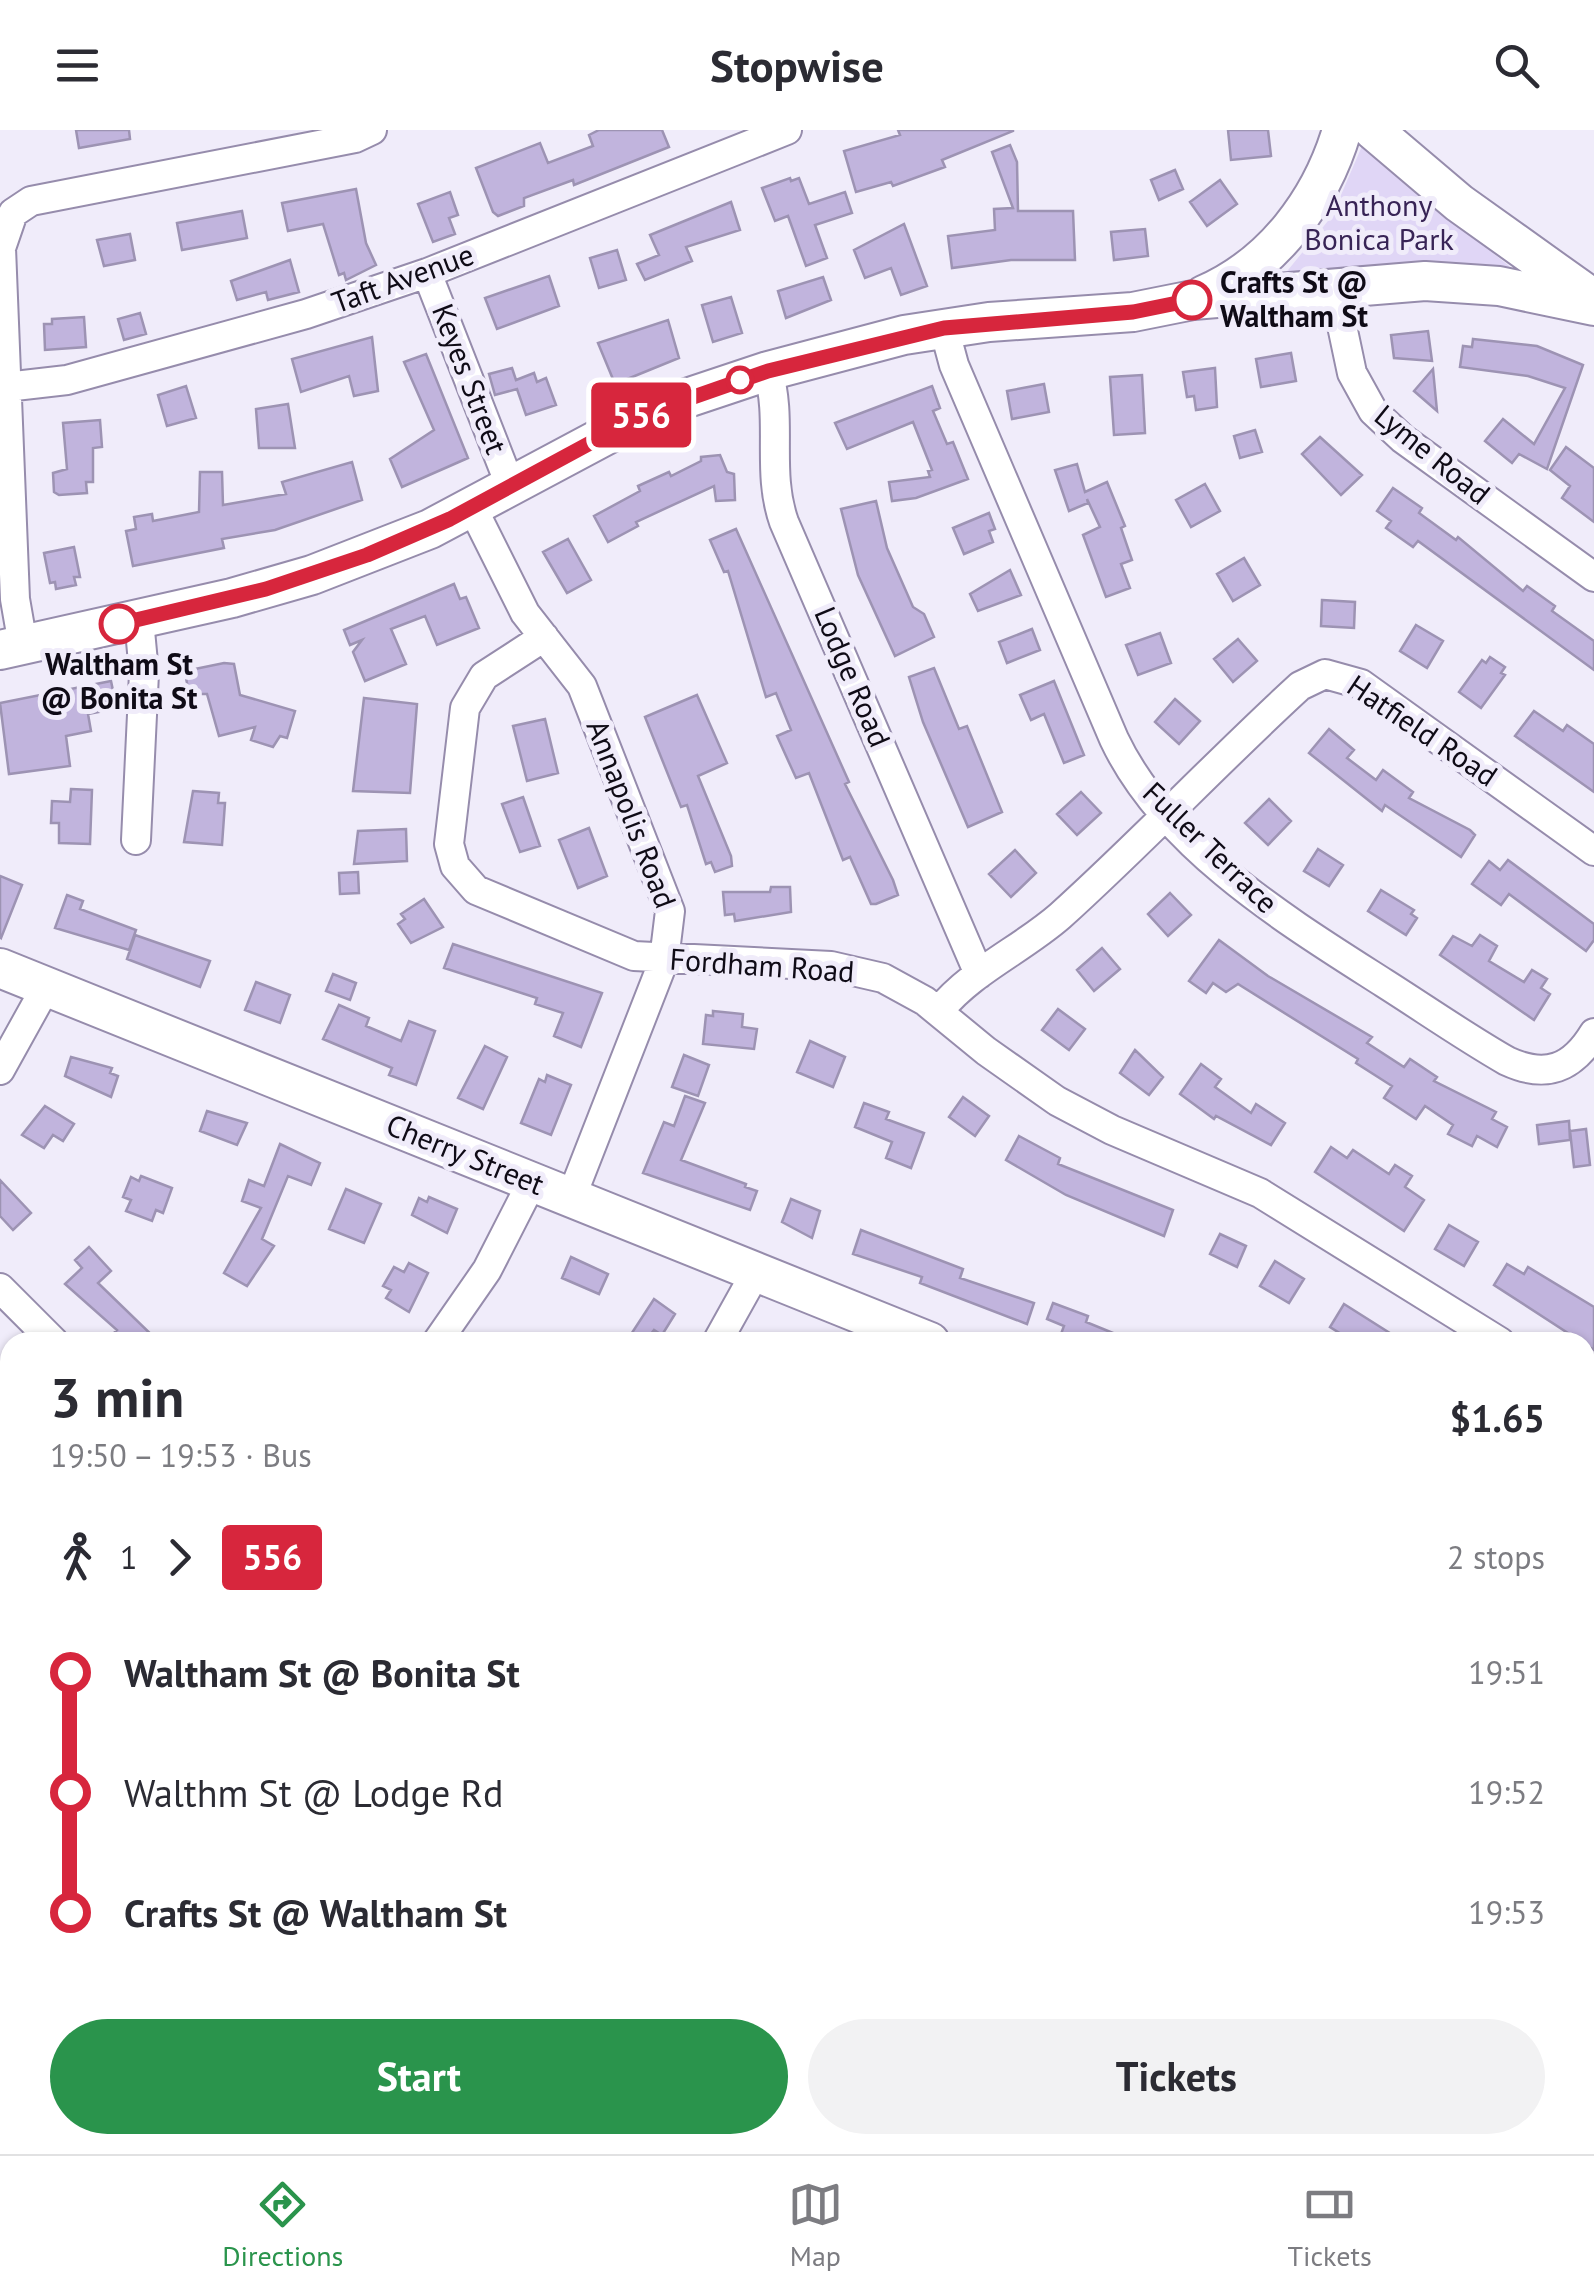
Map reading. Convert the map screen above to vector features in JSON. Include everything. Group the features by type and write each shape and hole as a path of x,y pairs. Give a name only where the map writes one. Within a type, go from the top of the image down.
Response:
{"main road":[{"path":"1193,300 1240,276 1291,228 1320,184 1342,130"},
{"path":"1374,130 1469,210 1594,303"},
{"path":"11,648 312,575 409,538 642,415 768,371 944,328 1133,312 1193,300 1468,282 1594,303"},
{"name":"Cherry Street","path":"0,968 905,1332"}],"street":[{"path":"11,648 15,599 1,241 18,208 31,201 355,138 372,130"},
{"name":"Taft Avenue","path":"6,387 66,380 292,318 428,273 788,130"},
{"name":"Keyes Street","path":"428,273 510,485"},
{"name":"Lyme Road","path":"1334,288 1352,372 1373,411 1395,434 1594,577"},
{"name":"Fuller Terrace","path":"944,328 954,364 1114,739 1138,781 1169,816 1268,908 1507,1060 1536,1071 1558,1069 1578,1056 1594,1033"},
{"name":"Lodge Road","path":"768,371 776,408 773,477 784,522 979,974"},
{"name":"Annapolis Road","path":"472,507 518,601 582,686 668,902 671,930 664,960 571,1198"},
{"path":"136,840 144,674 139,620"},
{"name":"Fordham Road","path":"544,637 491,670 468,699 448,825 452,860 470,885 490,898 624,953 664,960 854,969 901,986 986,1052 1058,1101 1112,1130 1260,1194 1484,1332"},
{"name":"Hatfield Road","path":"939,1012 979,974 1043,931 1169,816 1300,686 1331,673 1361,684 1594,851"},
{"path":"0,1070 46,987"},
{"path":"444,1332 488,1270 532,1182"},
{"path":"723,1332 756,1272"},
{"path":"0,1288 44,1332"}],"green space":[{"name":"Anthony Bonica Park","path":"1362,146 1510,270 1284,275 1332,216"}],"building":[{"path":"76,130 129,130 130,139 79,148"},
{"path":"599,130 662,130 669,147 574,185 573,180 524,198 524,206 498,216 493,212 476,168 540,143 548,163 593,146 589,135"},
{"path":"898,130 1013,131 942,160 945,167 893,186 891,182 856,192 844,151 900,135"},
{"path":"1228,130 1268,130 1271,156 1231,160"},
{"path":"1010,145 1017,162 1018,211 1073,211 1075,260 1011,260 952,268 948,236 995,230 994,209 1013,208 992,152"},
{"path":"1175,170 1183,189 1159,200 1151,180"},
{"path":"799,178 809,204 845,192 852,213 815,225 827,258 806,266 788,216 775,221 762,188"},
{"path":"1220,180 1237,204 1207,226 1190,202"},
{"path":"356,189 366,243 376,265 346,280 344,273 339,275 323,224 288,231 282,203"},
{"path":"450,192 458,215 449,218 455,234 433,242 418,204"},
{"path":"731,202 740,230 686,247 692,261 645,280 637,264 659,255 650,235"},
{"path":"242,211 247,238 182,250 177,223"},
{"path":"904,224 927,286 901,295 891,268 865,278 854,250"},
{"path":"1145,229 1148,256 1114,260 1111,232"},
{"path":"130,234 135,260 104,266 97,240"},
{"path":"617,250 626,280 599,288 590,258"},
{"path":"290,260 299,292 268,300 266,292 237,300 231,281"},
{"path":"549,276 559,306 497,329 485,298"},
{"path":"823,277 831,300 786,318 778,291"},
{"path":"731,297 742,333 713,342 702,305"},
{"path":"140,313 146,334 124,340 118,319"},
{"path":"84,317 86,347 45,350 44,324 52,324 52,319"},
{"path":"668,320 679,358 615,384 598,343"},
{"path":"1428,331 1432,361 1394,358 1391,335"},
{"path":"372,337 378,391 354,396 349,376 301,392 292,359"},
{"path":"1473,339 1537,346 1583,365 1547,469 1519,454 1512,463 1485,441 1503,419 1534,444 1565,388 1528,376 1460,367 1463,346 1472,347"},
{"path":"1291,353 1296,381 1261,387 1256,359"},
{"path":"426,354 468,458 402,487 390,459 434,430 404,362"},
{"path":"512,368 516,380 534,373 537,382 546,378 556,405 526,415 517,389 495,395 489,374"},
{"path":"1215,368 1217,407 1196,410 1194,396 1187,397 1183,372"},
{"path":"1433,369 1437,411 1414,391"},
{"path":"1142,375 1145,433 1114,435 1110,377"},
{"path":"1044,384 1049,412 1012,419 1007,391"},
{"path":"186,386 196,418 167,426 158,395"},
{"path":"932,386 940,408 933,411 947,444 953,442 968,479 916,498 892,501 889,482 930,477 928,471 932,470 913,422 847,449 835,423"},
{"path":"288,404 295,448 259,448 256,409"},
{"path":"100,420 102,447 93,448 93,482 86,482 87,493 59,495 54,492 53,473 67,469 63,423"},
{"path":"1255,430 1262,452 1240,458 1234,436"},
{"path":"1320,437 1362,475 1341,495 1302,454"},
{"path":"1566,447 1594,468 1594,522 1562,498 1570,486 1550,470"},
{"path":"720,455 727,472 734,474 735,500 716,501 714,486 636,522 638,526 608,542 594,516 640,491 638,486 669,472 671,476 701,461 701,457"},
{"path":"352,462 362,500 275,530 222,539 224,548 133,566 126,531 136,529 134,517 152,514 153,521 199,512 200,472 222,472 223,505 286,494 282,482"},
{"path":"1077,464 1085,492 1107,482 1125,526 1121,528 1132,560 1121,564 1130,588 1106,597 1083,535 1100,527 1087,499 1088,503 1069,511 1055,470"},
{"path":"1205,484 1220,511 1191,527 1176,500"},
{"path":"1393,488 1422,508 1419,513 1456,540 1458,537 1523,591 1527,586 1555,606 1552,611 1594,641 1594,670 1418,541 1413,547 1386,528 1391,521 1377,511"},
{"path":"876,501 887,548 913,607 924,614 934,637 895,656 858,575 841,509"},
{"path":"989,513 995,529 989,531 993,542 964,554 953,528"},
{"path":"736,529 849,782 845,784 893,880 898,895 876,904 871,904 850,857 843,860 809,773 796,778 777,736 791,730 776,693 766,697 728,571 724,572 710,540"},
{"path":"568,539 591,580 567,593 543,552"},
{"path":"74,547 80,577 74,577 76,585 56,589 55,582 50,583 44,553"},
{"path":"1244,558 1260,585 1233,601 1217,574"},
{"path":"1010,570 1021,595 978,611 970,594"},
{"path":"454,584 460,599 466,597 479,628 437,645 425,616 391,629 406,664 365,681 353,652 362,640 350,645 344,630"},
{"path":"1322,600 1355,602 1354,628 1321,626"},
{"path":"1416,625 1443,641 1427,668 1400,651"},
{"path":"1032,629 1040,650 1007,663 999,642"},
{"path":"1160,633 1171,663 1138,675 1126,645"},
{"path":"1238,639 1257,661 1233,682 1214,659"},
{"path":"1490,657 1505,667 1501,673 1505,675 1481,708 1459,692 1482,660 1486,663"},
{"path":"234,664 240,695 295,711 287,738 280,736 273,747 251,740 255,727 219,736 207,694 189,694 186,678 191,676 190,670"},
{"path":"934,668 959,729 967,726 1002,812 968,827 923,722 909,677"},
{"path":"111,681 115,700 103,702 104,711 88,714 91,731 66,736 70,766 9,774 0,703"},
{"path":"1054,681 1084,755 1064,763 1044,714 1031,720 1020,695"},
{"path":"697,695 727,763 698,776 731,856 732,866 715,872 711,862 706,864 687,805 681,807 645,717"},
{"path":"364,698 417,704 410,793 353,791"},
{"path":"1175,699 1200,721 1179,744 1155,722"},
{"path":"1534,711 1563,731 1567,725 1594,744 1594,792 1515,736"},
{"path":"545,719 558,773 527,781 513,726"},
{"path":"1329,729 1354,750 1347,758 1376,780 1383,770 1413,792 1409,798 1470,830 1475,835 1461,857 1385,805 1382,811 1309,753"},
{"path":"71,789 92,790 90,844 59,843 59,823 51,823 52,801 70,802"},
{"path":"193,791 219,793 218,803 225,803 222,845 184,842"},
{"path":"1081,792 1101,813 1077,835 1057,814"},
{"path":"523,797 540,846 520,852 502,804"},
{"path":"1269,799 1291,821 1268,845 1245,823"},
{"path":"589,828 607,876 578,888 559,840"},
{"path":"406,829 407,861 354,864 358,831"},
{"path":"1318,849 1343,865 1329,886 1304,871"},
{"path":"1015,850 1036,873 1011,897 989,874"},
{"path":"1508,860 1594,924 1594,940 1586,951 1509,894 1501,905 1472,884 1489,861 1500,870"},
{"path":"358,872 359,893 340,894 339,873"},
{"path":"0,876 22,885 1,938 0,937"},
{"path":"771,887 790,887 791,912 735,921 734,914 725,915 723,892 770,892"},
{"path":"1381,890 1414,910 1411,914 1417,918 1406,935 1368,911"},
{"path":"1170,893 1191,915 1168,936 1148,914"},
{"path":"67,895 83,901 80,909 136,930 129,950 55,928"},
{"path":"424,899 443,927 411,943 398,924 405,919 401,914"},
{"path":"135,935 210,961 200,987 127,959"},
{"path":"1480,935 1497,946 1489,961 1524,982 1532,970 1547,979 1541,988 1550,994 1534,1020 1440,955 1453,936 1472,946"},
{"path":"1219,940 1268,976 1372,1037 1367,1043 1404,1067 1410,1059 1437,1077 1434,1081 1496,1112 1492,1119 1507,1127 1497,1147 1477,1136 1472,1146 1448,1134 1453,1125 1425,1106 1416,1119 1384,1098 1392,1086 1356,1063 1358,1059 1238,984 1226,992 1213,983 1206,993 1189,981"},
{"path":"453,944 602,993 581,1047 554,1036 563,1013 535,1004 537,998 444,968"},
{"path":"1102,948 1120,969 1094,991 1077,970"},
{"path":"333,974 356,983 350,1000 326,991"},
{"path":"256,982 290,995 280,1023 245,1010"},
{"path":"339,1005 369,1018 366,1026 401,1041 409,1021 435,1031 416,1085 389,1075 392,1068 323,1039"},
{"path":"1058,1009 1085,1029 1069,1050 1042,1030"},
{"path":"713,1011 743,1014 742,1027 757,1029 754,1049 703,1044 706,1015 713,1016"},
{"path":"810,1041 845,1057 833,1087 797,1072"},
{"path":"485,1046 507,1057 483,1109 458,1098"},
{"path":"1135,1050 1163,1077 1149,1095 1120,1073"},
{"path":"684,1055 709,1065 698,1096 672,1087"},
{"path":"71,1057 112,1068 110,1073 118,1076 111,1097 65,1076"},
{"path":"1201,1064 1221,1079 1215,1087 1251,1113 1256,1104 1285,1123 1271,1145 1216,1116 1214,1119 1180,1094"},
{"path":"547,1075 571,1085 551,1135 521,1123 539,1079 545,1082"},
{"path":"685,1096 705,1103 681,1160 757,1191 750,1210 643,1173 664,1122 674,1126"},
{"path":"963,1097 989,1116 975,1136 949,1117"},
{"path":"864,1103 889,1112 886,1119 924,1133 911,1168 886,1158 892,1142 855,1127"},
{"path":"45,1106 74,1124 63,1141 53,1135 44,1148 22,1135"},
{"path":"207,1111 247,1123 237,1145 200,1131"},
{"path":"1569,1121 1570,1140 1539,1144 1537,1125"},
{"path":"1586,1129 1590,1165 1574,1167 1570,1131"},
{"path":"1019,1136 1060,1158 1058,1164 1173,1210 1164,1236 1066,1195 1006,1160"},
{"path":"280,1144 320,1163 311,1185 288,1176 262,1239 274,1246 247,1286 224,1273 261,1208 242,1201 249,1180 264,1186"},
{"path":"1331,1147 1347,1158 1353,1150 1389,1174 1395,1165 1412,1176 1405,1187 1424,1200 1404,1231 1315,1172"},
{"path":"141,1176 172,1188 163,1213 156,1210 152,1221 126,1211 131,1200 123,1197 131,1177 139,1181"},
{"path":"0,1180 31,1213 13,1230 0,1216"},
{"path":"346,1189 381,1204 364,1243 329,1229"},
{"path":"429,1197 457,1209 447,1233 412,1215 419,1198 427,1202"},
{"path":"791,1199 820,1211 812,1238 782,1222"},
{"path":"1449,1225 1478,1242 1464,1266 1435,1249"},
{"path":"861,1230 963,1269 960,1278 1034,1303 1027,1324 920,1283 922,1277 853,1254"},
{"path":"1220,1234 1246,1246 1237,1267 1210,1254"},
{"path":"89,1247 111,1271 98,1283 149,1332 115,1332 65,1284 82,1268 75,1260"},
{"path":"571,1257 608,1274 599,1294 562,1278"},
{"path":"1275,1261 1304,1279 1289,1303 1260,1286"},
{"path":"409,1263 428,1273 409,1312 386,1298 391,1290 383,1286 394,1267 404,1272"},
{"path":"1507,1264 1524,1274 1528,1267 1594,1307 1594,1332 1566,1332 1494,1285"},
{"path":"654,1299 675,1314 664,1332 633,1332"},
{"path":"1053,1303 1088,1316 1086,1322 1110,1332 1062,1332 1064,1326 1047,1319"},
{"path":"1344,1304 1388,1332 1338,1332 1330,1327"}],"bus line":[{"name":"556","path":"119,624 266,589 367,555 450,519 642,415 768,371 882,340 944,328 1133,312 1192,300"}],"place":[{"name":"Crafts St @ Waltham St","path":"1192,300"},
{"name":"Waltham St @ Bonita St","path":"119,624"}]}
